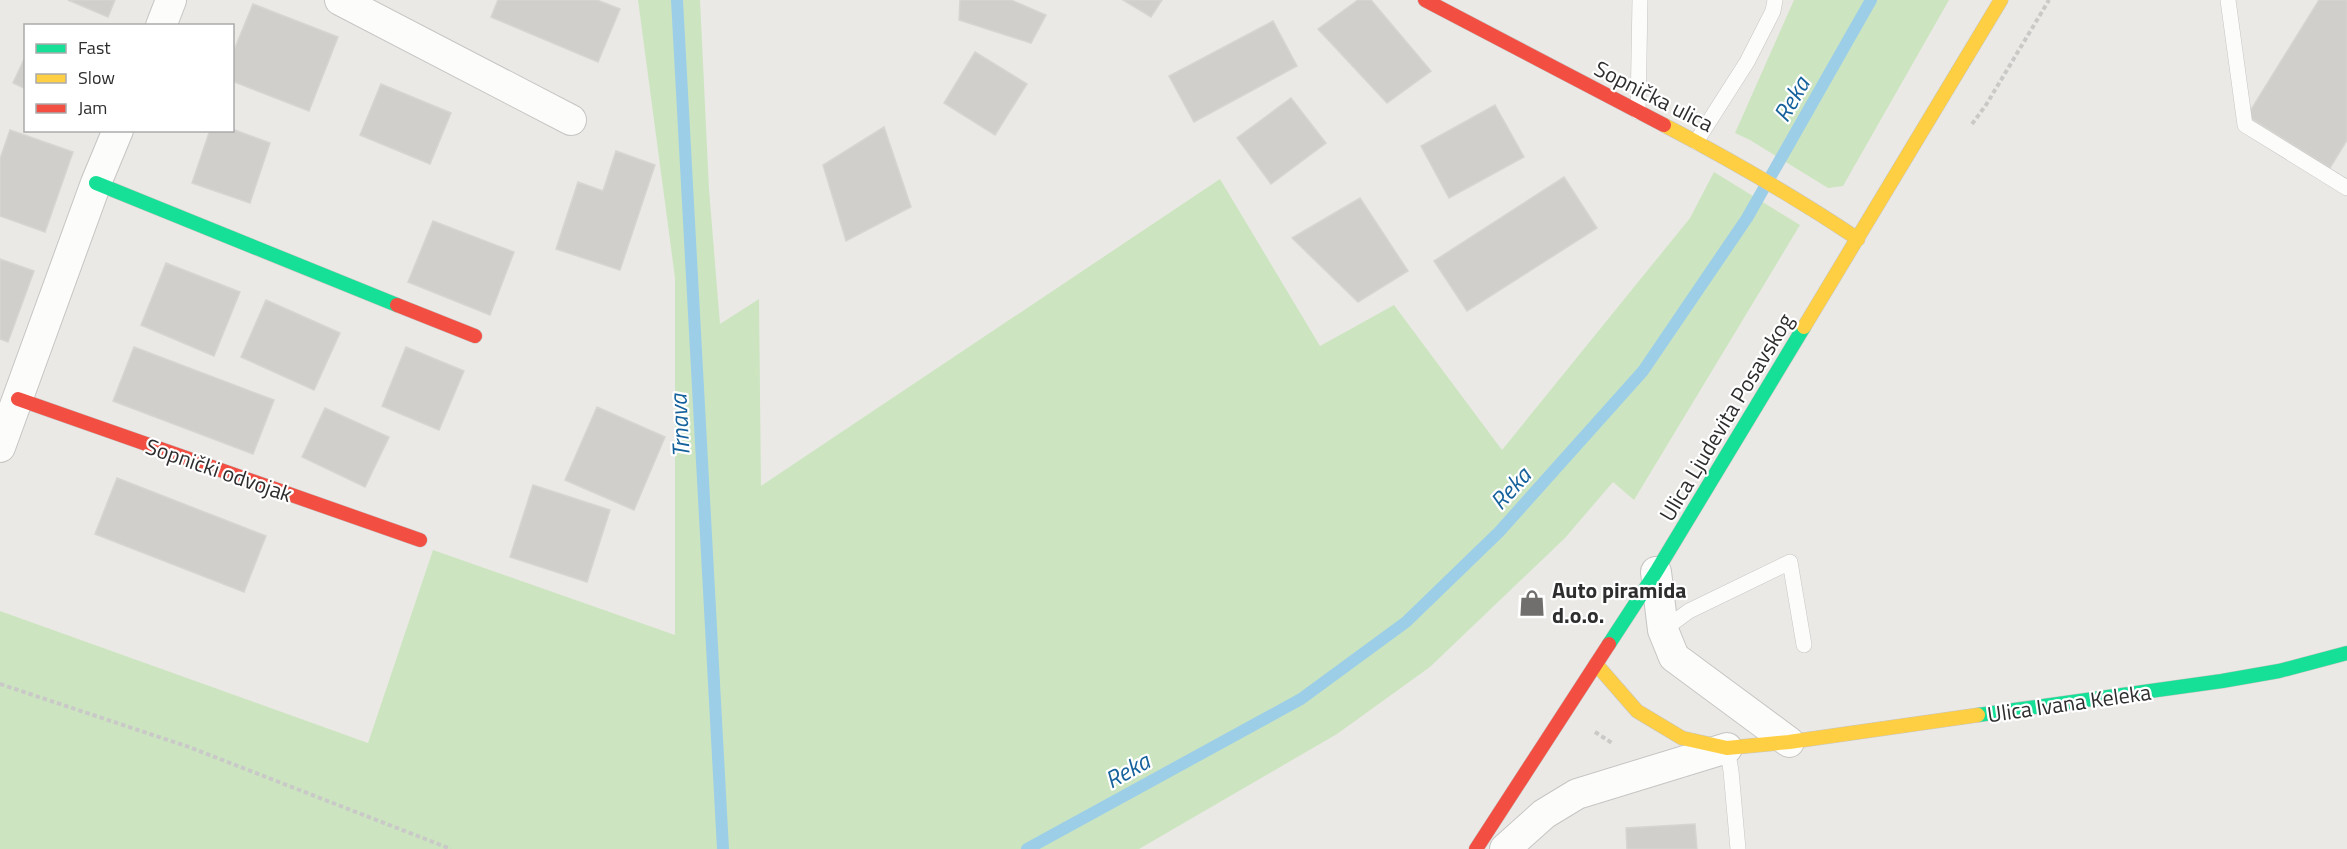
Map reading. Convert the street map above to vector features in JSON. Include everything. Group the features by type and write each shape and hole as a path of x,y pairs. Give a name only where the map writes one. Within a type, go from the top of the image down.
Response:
{"street":[{"path":"162,24 171,0"},
{"path":"340,0 571,120"},
{"name":"Sopnička ulica","path":"1425,0 1725,157 1807,205 1858,239"},
{"name":"Ulica Ljudevita Posavskog","path":"1476,849 1656,572 2001,0"},
{"path":"0,447 96,183 117,132"},
{"path":"96,183 476,336"},
{"name":"Sopnički odvojak","path":"18,399 420,540"},
{"path":"1656,572 1663,630 1674,657 1789,742"},
{"name":"Ulica Ivana Keleka","path":"1505,849 1544,814 1577,794 1727,748 1789,742 2234,679 2279,671 2347,653"},
{"name":"Ulica Ivana Keleka","path":"1596,664 1637,711 1682,738 1727,748"}],"lane":[{"path":"1638,112 1640,0"},
{"path":"1696,142 1747,62 1773,11 1775,0"},
{"path":"2228,0 2245,125 2347,188"},
{"path":"1663,630 1689,611 1790,562 1804,645"},
{"path":"1727,748 1738,849"}],"path":[{"path":"1986,105 2049,0"},
{"path":"0,684 189,747 451,849"},
{"path":"1586,726 1612,743"}],"green space":[{"path":"638,0 700,0 709,189 720,324 759,299 761,486 1220,179 1320,346 1394,305 1502,450 1690,218 1714,172 1800,225 1634,500 1613,482 1565,538 1430,667 1337,734 1139,849 0,849 0,611 368,743 433,550 675,635 675,278"},
{"path":"1794,0 1949,0 1843,186 1828,188 1735,133"}],"building":[{"path":"68,0 115,0 108,17"},
{"path":"498,0 597,0 620,9 598,62 491,17"},
{"path":"960,0 1011,0 1046,15 1031,43 959,20"},
{"path":"1123,0 1162,0 1151,17"},
{"path":"1358,0 1371,0 1431,71 1387,103 1318,29"},
{"path":"2319,0 2347,0 2347,140 2330,168 2247,116"},
{"path":"253,4 338,37 309,111 234,82 234,50"},
{"path":"1273,21 1297,66 1194,122 1169,76"},
{"path":"975,52 1027,84 995,135 944,103"},
{"path":"24,59 24,88 13,83"},
{"path":"381,84 451,113 430,164 360,135"},
{"path":"1291,98 1326,143 1271,184 1237,138"},
{"path":"1495,105 1524,157 1449,198 1421,146"},
{"path":"884,127 911,207 846,241 823,165"},
{"path":"10,130 73,152 45,232 0,216 0,159"},
{"path":"234,130 270,143 250,203 192,183 209,132 234,132"},
{"path":"616,151 655,165 620,270 556,249 578,182 603,191"},
{"path":"1564,177 1597,228 1467,311 1434,261"},
{"path":"1360,198 1408,271 1358,302 1292,238"},
{"path":"433,221 514,252 490,315 408,282"},
{"path":"0,259 34,271 8,342 0,339"},
{"path":"166,263 240,292 214,356 141,325"},
{"path":"266,300 340,333 314,390 241,357"},
{"path":"134,347 274,400 253,454 113,401"},
{"path":"406,347 464,371 439,430 382,406"},
{"path":"597,407 665,437 634,510 565,480"},
{"path":"325,408 389,437 365,487 302,457"},
{"path":"117,478 266,536 244,592 95,534"},
{"path":"533,485 610,510 587,582 510,557"},
{"path":"1695,824 1697,849 1627,849 1626,828"}],"waterway":[{"name":"Trnava","path":"677,0 723,849"},
{"name":"Reka","path":"1027,849 1301,699 1406,622 1499,532 1643,371 1747,218 1871,0"}],"traffic: fast":[{"path":"96,183 397,305"},
{"path":"1609,644 1656,572 1804,327"},
{"path":"1978,715 2222,681 2279,671 2347,653"}],"traffic: slow":[{"path":"1804,327 2001,0"},
{"path":"1664,125 1762,179 1858,239"},
{"path":"1596,664 1637,711 1682,738 1727,748 1789,742 1978,715"}],"traffic: jam":[{"path":"1425,0 1664,125"},
{"path":"397,305 475,336"},
{"path":"18,399 420,540"},
{"path":"1476,849 1609,644"}],"place":[{"name":"Auto piramida d.o.o.","path":"1532,603"}]}
